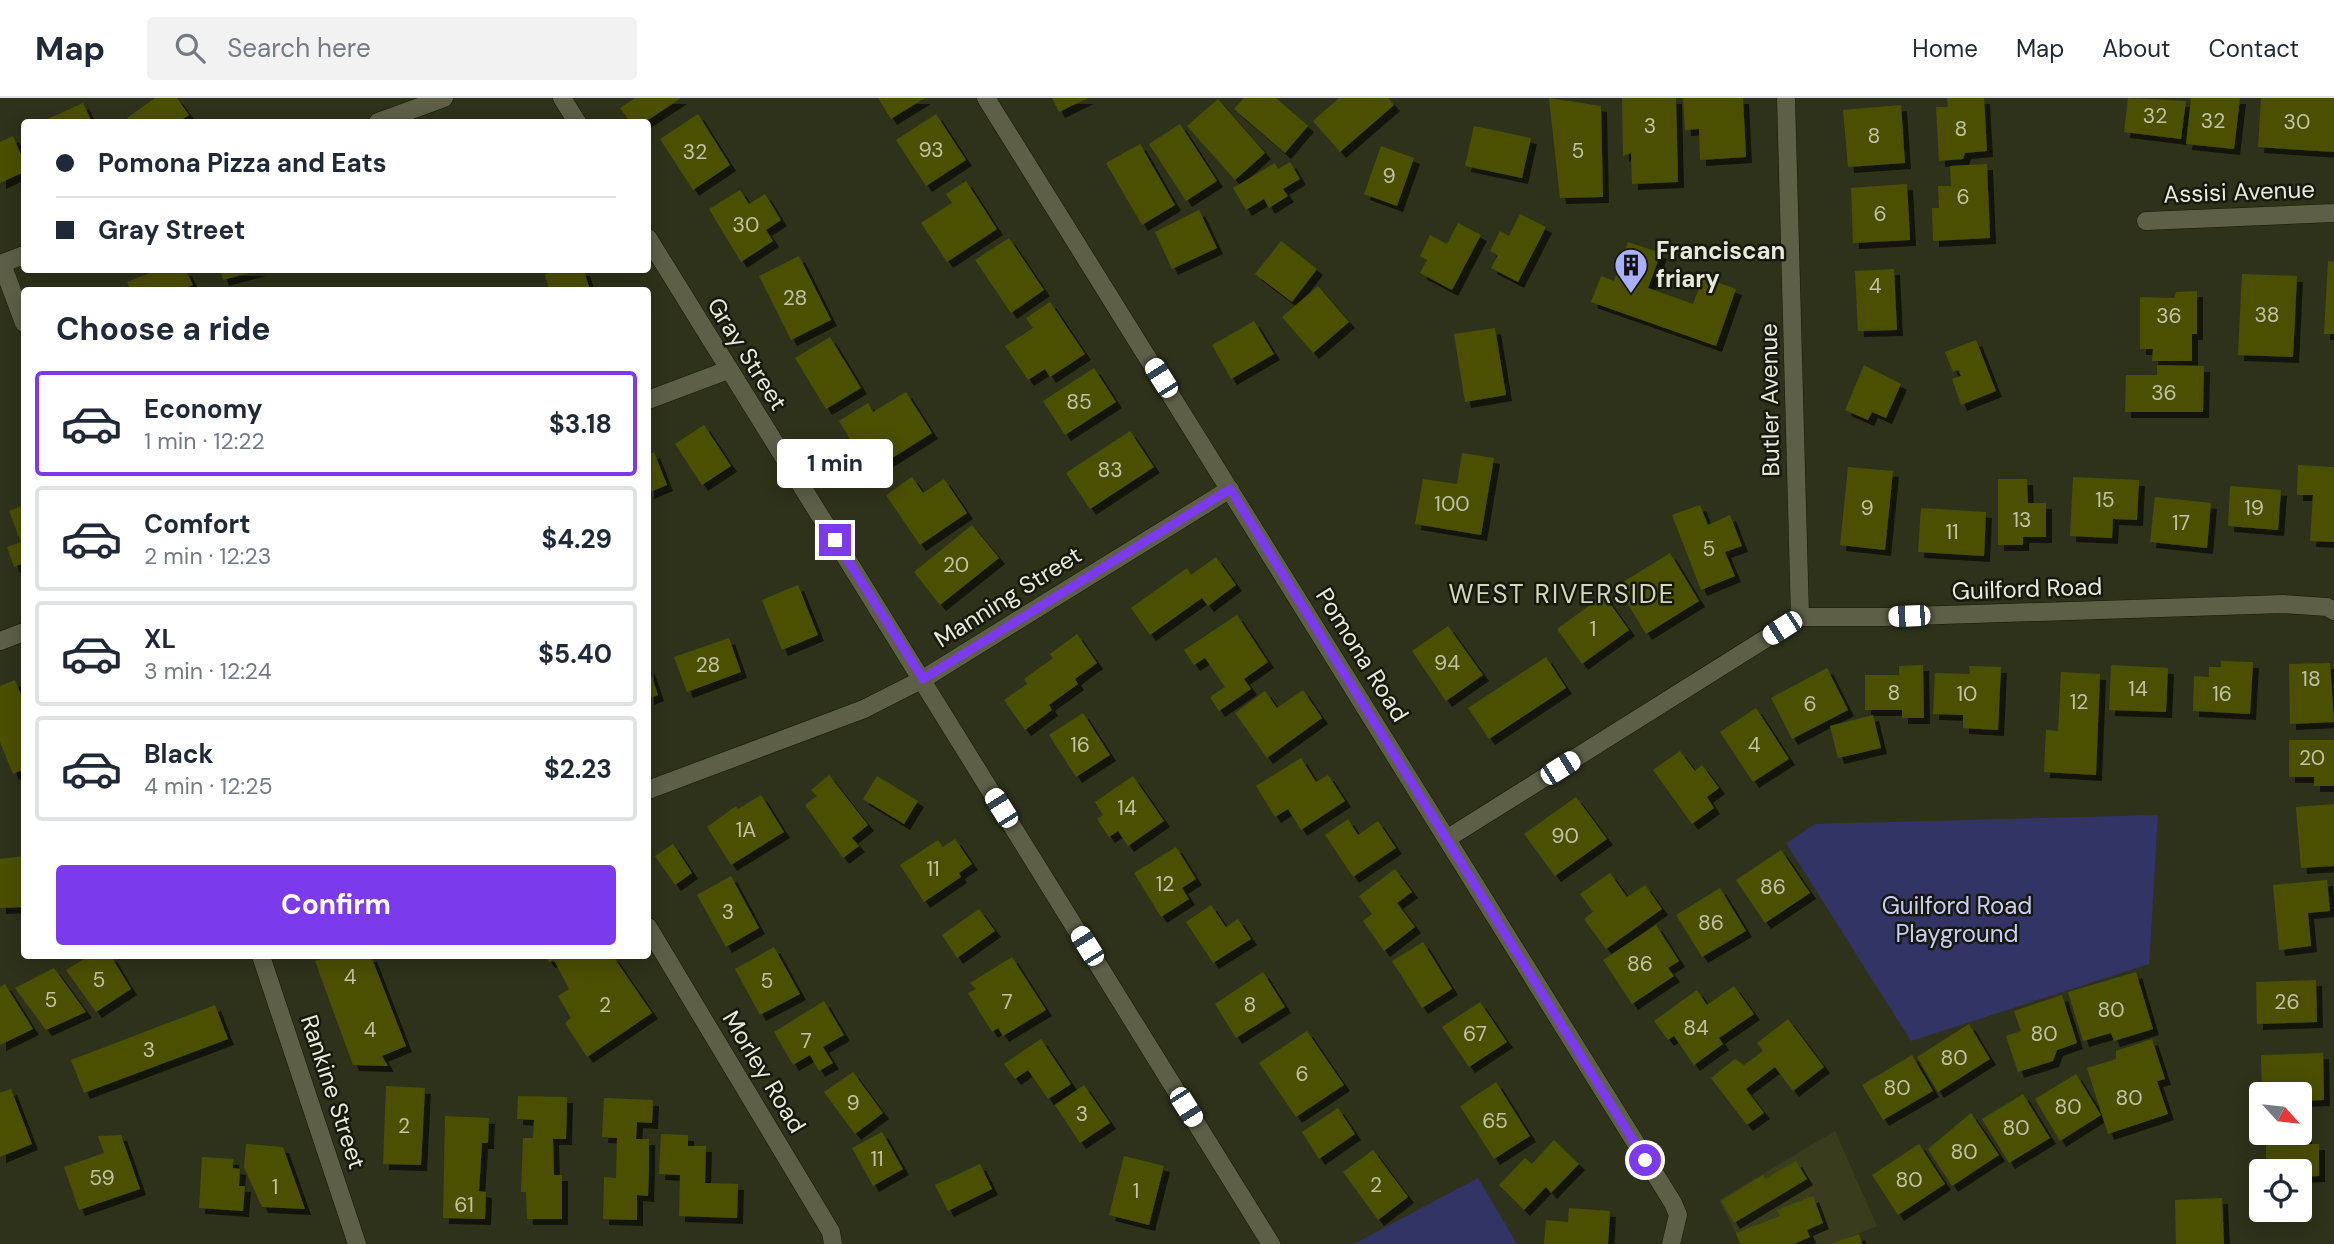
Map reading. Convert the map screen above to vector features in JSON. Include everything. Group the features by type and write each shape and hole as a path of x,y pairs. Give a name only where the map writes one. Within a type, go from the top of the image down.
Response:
{"street":[{"path":"386,119 444,98"},
{"path":"562,98 575,119"},
{"name":"Pomona Road","path":"986,98 1673,1203 1678,1215 1671,1244"},
{"name":"Butler Avenue","path":"1786,98 1800,617"},
{"name":"Assisi Avenue","path":"2146,221 2334,213"},
{"name":"Gray Street","path":"651,243 1271,1244"},
{"path":"21,256 1,264 21,315"},
{"path":"651,399 728,370"},
{"name":"Manning Street","path":"651,789 864,709 923,679 1230,489"},
{"name":"Guilford Road","path":"1800,617 1896,617 2283,604 2327,607 2334,611"},
{"path":"1448,838 1800,617"},
{"path":"0,641 21,633"},
{"name":"Morley Road","path":"651,932 831,1232 833,1244"},
{"name":"Rankine Street","path":"262,959 357,1244"}],"shaded area":[{"path":"1835,1131 1877,1226 1832,1244 1741,1244 1719,1200"}],"green space":[{"name":"Guilford Road Playground","path":"2158,815 2149,964 1911,1041 1786,843 1815,824"},
{"path":"1478,1178 1517,1244 1354,1244"}],"building":[{"path":"155,98 177,98 189,115 183,119 127,118"},
{"path":"635,98 681,98 650,119 628,119 620,108"},
{"path":"878,98 925,98 891,119"},
{"path":"1052,98 1088,98 1059,112"},
{"path":"1244,98 1276,98 1308,126 1285,153 1234,109"},
{"path":"1339,98 1388,98 1394,105 1340,152 1313,121"},
{"path":"1549,98 1601,106 1603,197 1560,198"},
{"path":"1622,98 1676,98 1678,182 1632,184 1631,153 1623,156"},
{"path":"1683,98 1743,98 1746,157 1700,160 1699,129 1685,130"},
{"path":"1947,98 1984,98 1987,151 1965,153 1963,159 1939,161 1936,107 1948,107"},
{"path":"2128,98 2186,101 2181,139 2124,132"},
{"path":"2191,98 2240,98 2234,149 2186,144"},
{"path":"2261,98 2334,98 2334,152 2258,147"},
{"path":"1218,99 1265,153 1235,180 1187,126"},
{"path":"83,103 91,119 48,119"},
{"path":"1901,105 1905,163 1848,167 1843,110"},
{"path":"698,114 730,165 693,190 660,139"},
{"path":"936,114 966,160 926,186 896,140"},
{"path":"1180,124 1217,181 1186,201 1149,144"},
{"path":"1474,126 1531,138 1522,178 1465,166"},
{"path":"13,136 21,155 21,173 0,183 0,142"},
{"path":"1140,144 1175,205 1142,225 1106,163"},
{"path":"1381,146 1414,158 1397,206 1364,194"},
{"path":"1290,162 1300,179 1283,189 1288,196 1269,208 1264,199 1246,210 1233,188 1275,163 1278,169"},
{"path":"1987,164 1990,238 1933,241 1932,208 1939,208 1938,186 1951,186 1950,166"},
{"path":"966,181 997,229 947,262 921,223 952,203 946,194"},
{"path":"1907,184 1910,240 1853,243 1851,188"},
{"path":"740,190 749,204 765,194 781,220 766,230 773,241 741,262 709,209"},
{"path":"1199,210 1217,248 1172,269 1155,232"},
{"path":"1520,214 1546,227 1518,282 1491,268 1498,255 1490,251 1500,231 1509,236"},
{"path":"1458,223 1481,235 1452,290 1420,273 1427,260 1420,256 1430,235 1447,244"},
{"path":"1009,238 1044,290 1011,313 975,260"},
{"path":"1281,241 1317,269 1292,302 1255,274"},
{"name":"Franciscan friary","path":"1628,242 1661,253 1648,288 1693,304 1703,277 1736,289 1716,346 1591,302 1601,276 1614,281"},
{"path":"799,256 831,320 791,340 759,276"},
{"path":"2328,261 2334,262 2334,334 2324,334"},
{"path":"1894,269 1897,330 1858,331 1855,271"},
{"path":"150,273 187,273 193,285 130,287 127,282"},
{"path":"221,273 249,273 223,280"},
{"path":"585,273 589,287 548,287 545,274"},
{"path":"2242,274 2297,276 2293,357 2238,355"},
{"path":"1318,286 1349,322 1313,353 1282,317"},
{"path":"2197,291 2197,334 2192,334 2192,361 2152,361 2153,349 2140,349 2140,297 2174,298 2176,292"},
{"path":"1050,302 1085,354 1050,377 1045,369 1028,380 1005,346 1033,328 1026,318"},
{"path":"1254,321 1274,354 1231,379 1212,345"},
{"path":"1495,328 1506,395 1465,402 1454,334"},
{"path":"830,337 861,388 826,409 795,358"},
{"path":"1976,340 1996,391 1961,405 1952,379 1961,376 1958,370 1953,372 1945,352"},
{"path":"1864,365 1901,384 1886,418 1872,412 1868,420 1845,410"},
{"path":"2157,365 2204,366 2203,412 2125,412 2126,375 2157,375"},
{"path":"1094,368 1116,402 1065,435 1043,401"},
{"path":"906,392 932,433 870,472 839,421 868,403 873,412"},
{"path":"704,425 731,466 702,485 675,444"},
{"path":"1130,431 1154,467 1090,509 1066,473"},
{"path":"654,452 667,485 651,492 651,454"},
{"path":"1462,453 1494,458 1481,535 1415,524 1423,479 1457,484"},
{"path":"2298,465 2334,467 2334,542 2310,541 2313,495 2297,495"},
{"path":"1848,467 1893,471 1885,550 1840,545"},
{"path":"912,477 923,493 944,479 967,513 920,545 886,495"},
{"path":"2073,477 2139,480 2137,520 2113,519 2112,538 2070,536"},
{"path":"1998,479 2027,479 2028,503 2046,503 2046,537 2023,537 2023,545 1998,545"},
{"path":"2230,486 2281,490 2278,530 2228,526"},
{"path":"2155,497 2211,503 2207,548 2150,542"},
{"path":"1700,505 1708,525 1730,515 1742,546 1725,552 1735,576 1701,590 1672,515"},
{"path":"21,506 21,542 9,511"},
{"path":"1921,508 1986,512 1984,556 1918,552"},
{"path":"972,525 999,558 940,605 914,572"},
{"path":"21,542 21,564 14,567 7,547"},
{"path":"1670,553 1699,601 1646,634 1617,586"},
{"path":"1216,557 1236,585 1208,606 1202,598 1150,635 1131,608 1187,568 1191,575"},
{"path":"798,585 818,635 782,650 762,600"},
{"path":"1604,595 1629,630 1582,664 1557,629"},
{"path":"1237,615 1268,662 1244,679 1251,689 1219,711 1210,697 1225,687 1205,658 1194,665 1184,650"},
{"path":"1448,626 1483,675 1446,701 1412,651"},
{"path":"1077,634 1097,663 1075,679 1078,684 1049,705 1052,710 1025,730 1004,700 1027,684 1024,679 1053,658 1050,654"},
{"path":"729,638 741,672 687,692 674,657"},
{"path":"1546,657 1566,688 1489,739 1468,708"},
{"path":"2221,661 2253,662 2250,714 2193,711 2194,676 2209,677 2209,667 2221,667"},
{"path":"2330,663 2334,722 2290,724 2289,664"},
{"path":"1923,665 1924,718 1902,718 1902,710 1865,710 1865,675 1899,675 1899,666"},
{"path":"2111,665 2168,668 2166,712 2109,710"},
{"path":"1969,666 2001,667 1998,730 1963,728 1963,715 1933,714 1935,673 1970,674"},
{"path":"1827,668 1848,710 1792,739 1771,698"},
{"path":"2061,672 2100,674 2096,775 2044,772 2046,730 2058,731"},
{"path":"651,675 658,695 651,698"},
{"path":"15,680 21,695 21,770 13,774 0,742 0,686"},
{"path":"1303,690 1322,718 1267,758 1235,713 1265,691 1277,708"},
{"path":"1756,708 1789,759 1753,782 1720,732"},
{"path":"1083,713 1110,755 1076,777 1049,735"},
{"path":"1873,715 1881,748 1838,758 1830,726"},
{"path":"2289,740 2334,740 2334,786 2314,786 2314,777 2289,777"},
{"path":"1680,751 1695,771 1702,765 1719,788 1707,797 1714,808 1692,824 1653,770"},
{"path":"1301,758 1316,782 1328,775 1345,801 1301,830 1288,809 1275,817 1256,786"},
{"path":"829,775 868,825 852,838 859,846 843,858 805,805 817,796 811,790"},
{"path":"877,776 918,801 904,824 863,799"},
{"path":"1133,776 1164,821 1128,846 1118,831 1109,837 1097,819 1103,815 1095,802"},
{"path":"761,795 784,832 731,865 707,827 736,806 738,809"},
{"path":"1576,797 1607,839 1555,876 1524,834"},
{"path":"2334,804 2334,866 2301,868 2296,807"},
{"path":"1348,819 1358,835 1378,821 1396,848 1353,877 1325,835"},
{"path":"955,839 972,864 959,873 961,877 924,902 900,865 938,840 943,847"},
{"path":"673,844 692,873 675,885 655,856"},
{"path":"1176,847 1196,879 1182,888 1189,899 1161,917 1134,873"},
{"path":"1781,850 1810,893 1765,923 1736,880"},
{"path":"21,856 21,907 0,908 0,859"},
{"path":"1395,869 1412,892 1397,903 1415,927 1384,951 1363,921 1372,914 1359,896"},
{"path":"1610,873 1627,897 1645,885 1662,909 1606,949 1584,919 1593,912 1580,894"},
{"path":"731,876 759,928 726,947 697,895"},
{"path":"2327,880 2330,911 2308,913 2311,946 2279,950 2273,885"},
{"path":"1720,888 1746,931 1702,957 1676,915"},
{"path":"1211,905 1226,927 1238,919 1251,939 1213,963 1186,922"},
{"path":"979,909 995,931 957,958 942,935"},
{"path":"1656,925 1679,961 1668,968 1674,976 1632,1004 1603,960"},
{"path":"1423,942 1452,989 1422,1008 1392,961"},
{"path":"774,947 800,994 760,1015 735,969"},
{"path":"1012,957 1046,1010 1003,1036 998,1028 992,1032 968,993 976,989 970,983"},
{"path":"84,959 113,959 131,989 96,1012 66,970"},
{"path":"372,959 406,1046 382,1056 388,1066 353,1065 315,961"},
{"path":"547,959 615,959 652,1013 587,1057 565,1023 571,1018 558,996 569,989 554,960 549,962"},
{"path":"54,968 86,1012 46,1030 15,988"},
{"path":"1263,972 1285,1007 1236,1038 1215,1004"},
{"path":"2136,972 2153,1029 2114,1041 2111,1033 2083,1041 2068,992"},
{"path":"2316,980 2317,1022 2257,1024 2256,982"},
{"path":"5,984 33,1029 0,1045 0,987"},
{"path":"1734,986 1754,1014 1719,1038 1723,1044 1694,1065 1674,1036 1668,1040 1654,1021 1697,990 1707,1005"},
{"path":"2062,995 2077,1043 2057,1050 2053,1061 2018,1072 2006,1036 2021,1031 2014,1011"},
{"path":"824,1001 844,1035 823,1047 833,1063 819,1071 810,1055 793,1065 774,1032"},
{"path":"1480,1002 1507,1042 1469,1067 1442,1027"},
{"path":"215,1005 228,1039 84,1093 71,1060"},
{"path":"1788,1019 1824,1067 1793,1091 1775,1067 1746,1089 1764,1113 1747,1125 1711,1078 1735,1059 1744,1065 1763,1051 1757,1043"},
{"path":"1969,1024 1990,1059 1938,1092 1917,1057"},
{"path":"1307,1031 1344,1085 1296,1117 1259,1063"},
{"path":"1041,1039 1071,1084 1048,1099 1028,1070 1015,1079 1004,1064"},
{"path":"2152,1039 2165,1079 2157,1081 2168,1114 2108,1134 2087,1068 2116,1059 2116,1051"},
{"path":"2323,1053 2324,1100 2312,1100 2312,1082 2262,1082 2261,1055"},
{"path":"1912,1055 1933,1091 1883,1120 1862,1085"},
{"path":"853,1072 883,1113 855,1134 824,1092"},
{"path":"2076,1074 2101,1115 2060,1141 2035,1099"},
{"path":"1496,1082 1530,1136 1494,1159 1460,1106"},
{"path":"1084,1085 1110,1123 1080,1143 1055,1105"},
{"path":"386,1086 425,1088 421,1165 383,1164"},
{"path":"11,1089 32,1144 0,1157 0,1093"},
{"path":"2023,1094 2050,1138 2009,1163 1982,1119"},
{"path":"518,1096 567,1097 566,1139 553,1139 554,1175 562,1175 562,1219 527,1219 526,1192 521,1192 523,1138 533,1138 534,1120 517,1119"},
{"path":"604,1098 653,1100 652,1123 637,1122 636,1139 649,1139 649,1164 648,1196 637,1195 637,1220 603,1219 604,1177 616,1178 617,1138 602,1137"},
{"path":"1338,1108 1355,1134 1319,1159 1302,1132"},
{"path":"1971,1113 1999,1155 1952,1186 1928,1149"},
{"path":"445,1116 489,1118 488,1143 482,1143 479,1191 486,1192 485,1219 443,1218"},
{"path":"882,1132 903,1169 873,1186 852,1148"},
{"path":"661,1134 688,1135 688,1146 706,1146 705,1183 738,1184 737,1218 679,1216 680,1175 659,1174"},
{"path":"121,1135 140,1189 79,1210 64,1167 104,1153 98,1136"},
{"path":"1554,1140 1579,1164 1551,1193 1546,1187 1524,1210 1499,1185 1525,1158 1532,1164"},
{"path":"246,1144 283,1147 305,1209 262,1207 244,1167"},
{"path":"1919,1144 1945,1184 1898,1215 1872,1175"},
{"path":"2319,1144 2319,1176 2312,1176 2312,1159 2266,1159 2266,1145"},
{"path":"1373,1150 1408,1197 1378,1220 1343,1172"},
{"path":"1124,1156 1164,1166 1149,1225 1109,1215"},
{"path":"202,1157 233,1159 233,1168 240,1169 239,1186 245,1186 243,1211 199,1208"},
{"path":"1796,1161 1807,1179 1734,1223 1721,1201 1763,1175 1765,1179"},
{"path":"980,1164 992,1189 948,1211 935,1185"},
{"path":"1813,1196 1823,1223 1807,1230 1810,1237 1794,1244 1740,1244 1736,1233 1780,1216 1777,1210"},
{"path":"2222,1198 2224,1244 2176,1244 2175,1200"},
{"path":"1569,1208 1610,1211 1608,1244 1544,1244 1546,1220 1568,1222"},
{"path":"1859,1234 1862,1244 1830,1244"}],"place":[{"name":"Franciscan friary","path":"1631,295"}],"district":[{"name":"WEST RIVERSIDE","path":"1562,594"}],"route":[{"path":"835,540 923,679 1230,489 1645,1160"}]}
